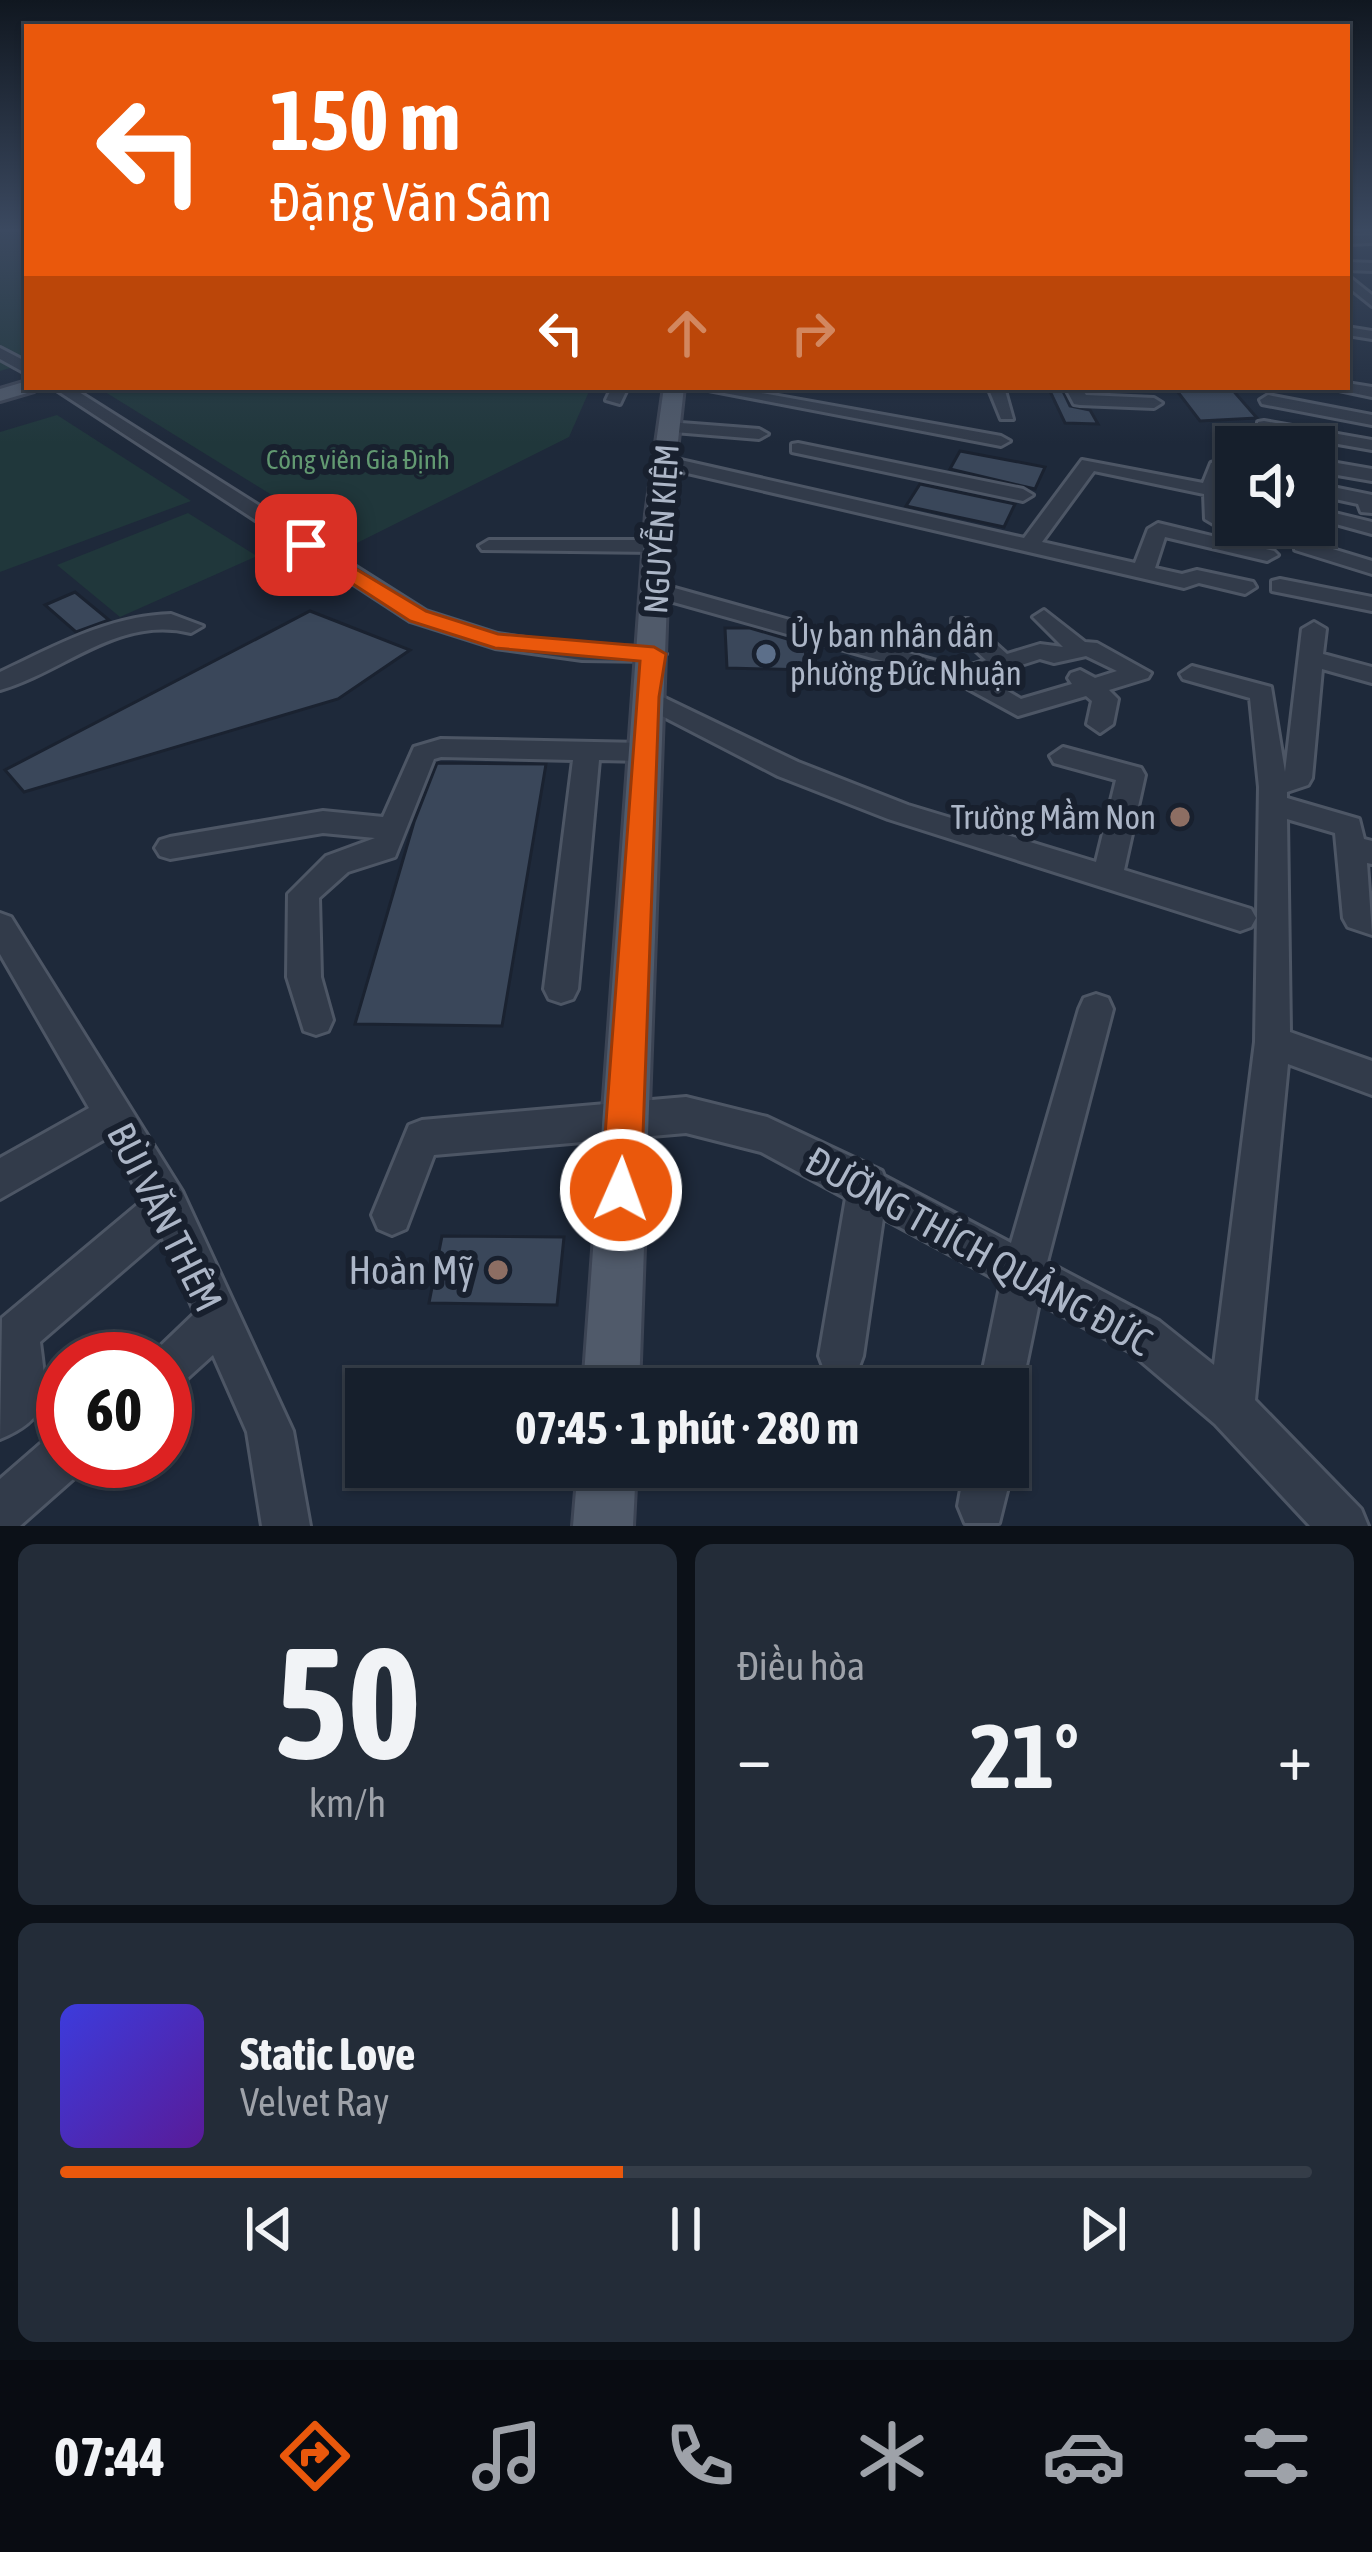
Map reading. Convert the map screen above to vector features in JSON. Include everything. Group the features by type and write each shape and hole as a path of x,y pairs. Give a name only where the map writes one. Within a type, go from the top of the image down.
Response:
{"main road":[{"name":"NGUYỄN KIỆM","path":"611,1368 646,697 654,654 656,546 674,390"},
{"path":"603,1526 606,1488"}],"street":[{"path":"65,390 384,595 369,603 423,633 440,623 495,641 582,652 654,654"},
{"path":"718,390 1001,441"},
{"path":"997,390 1007,415"},
{"path":"1075,390 1080,400 1154,403"},
{"path":"1264,426 1268,393 1372,420"},
{"path":"1310,397 1362,397"},
{"path":"668,427 759,434"},
{"path":"1335,438 1372,445"},
{"path":"798,448 852,482 1030,544 1143,571 1245,586"},
{"path":"1097,466 1102,451 1141,456"},
{"path":"663,462 1023,495"},
{"path":"1030,544 1089,464 1215,492"},
{"path":"1335,469 1372,475"},
{"path":"1210,490 1215,476"},
{"path":"1335,493 1367,500 1371,517 1335,521"},
{"path":"1143,571 1157,529 1267,555"},
{"path":"1335,539 1371,564"},
{"path":"1371,564 1372,542"},
{"path":"1337,543 1371,564"},
{"path":"489,546 656,546"},
{"path":"1280,586 1372,604"},
{"path":"653,589 963,676 1018,707 1139,674 1089,648 1054,656"},
{"path":"0,682 130,624 172,617 191,626"},
{"path":"1044,617 1080,650"},
{"path":"960,624 1004,663"},
{"path":"1273,796 1298,778 1315,628"},
{"path":"963,676 1040,651 1054,656 1105,699 1100,724"},
{"path":"1315,659 1372,675"},
{"path":"1192,674 1262,693 1273,796 1273,1042 1231,1408"},
{"path":"646,697 788,769 898,812 1240,918"},
{"path":"316,1020 304,977 303,894 337,864 385,849 423,753 441,748 644,752"},
{"path":"561,989 587,751"},
{"path":"1063,756 1131,775 1108,877"},
{"path":"1273,796 1349,826 1361,849 1359,918 1372,922"},
{"path":"170,848 322,822 393,829"},
{"name":"BÙI VĂN THÊM","path":"0,926 168,1205 270,1431 286,1526"},
{"path":"1006,1368 1024,1269 1096,1009"},
{"path":"1273,1042 1372,1078"},
{"path":"0,1180 112,1114"},
{"name":"ĐƯỜNG THÍCH QUẢNG ĐỨC","path":"392,1215 422,1138 686,1115 747,1130 868,1185 1144,1336 1231,1408 1344,1526"},
{"path":"841,1356 868,1185"},
{"path":"0,1416 24,1396 17,1333 168,1205"},
{"path":"192,1344 219,1321"},
{"path":"0,1511 36,1480"}],"green space":[{"path":"0,300 24,300 24,364 0,371"},
{"name":"Công viên Gia Định","path":"102,390 590,390 569,437 353,545"},
{"path":"57,415 191,501 0,572 0,432"},
{"path":"188,513 257,556 120,617 57,565"}],"building":[{"path":"1049,390 1062,390 1070,406 1090,410 1098,424 1065,423"},
{"path":"1176,390 1233,390 1257,418 1200,421"},
{"path":"960,451 1045,467 1035,489 950,469"},
{"path":"920,484 1015,504 1004,527 906,506"},
{"path":"75,592 109,620 76,632 45,605"},
{"path":"310,611 410,650 338,699 24,792 5,770"},
{"name":"Ủy ban nhân dân phường Đức Nhuận","path":"725,628 750,628 804,644 808,670 727,668"},
{"path":"437,763 546,764 502,1026 355,1024 414,822"},
{"name":"Hoàn Mỹ","path":"442,1236 564,1237 557,1305 429,1303"}],"place":[{"name":"Ủy ban nhân dân phường Đức Nhuận","path":"766,654"},
{"name":"Trường Mầm Non","path":"1180,817"},
{"name":"Hoàn Mỹ","path":"498,1270"}],"route":[{"path":"306,545 418,616 495,641 582,652 654,654 646,697 621,1190"}]}
